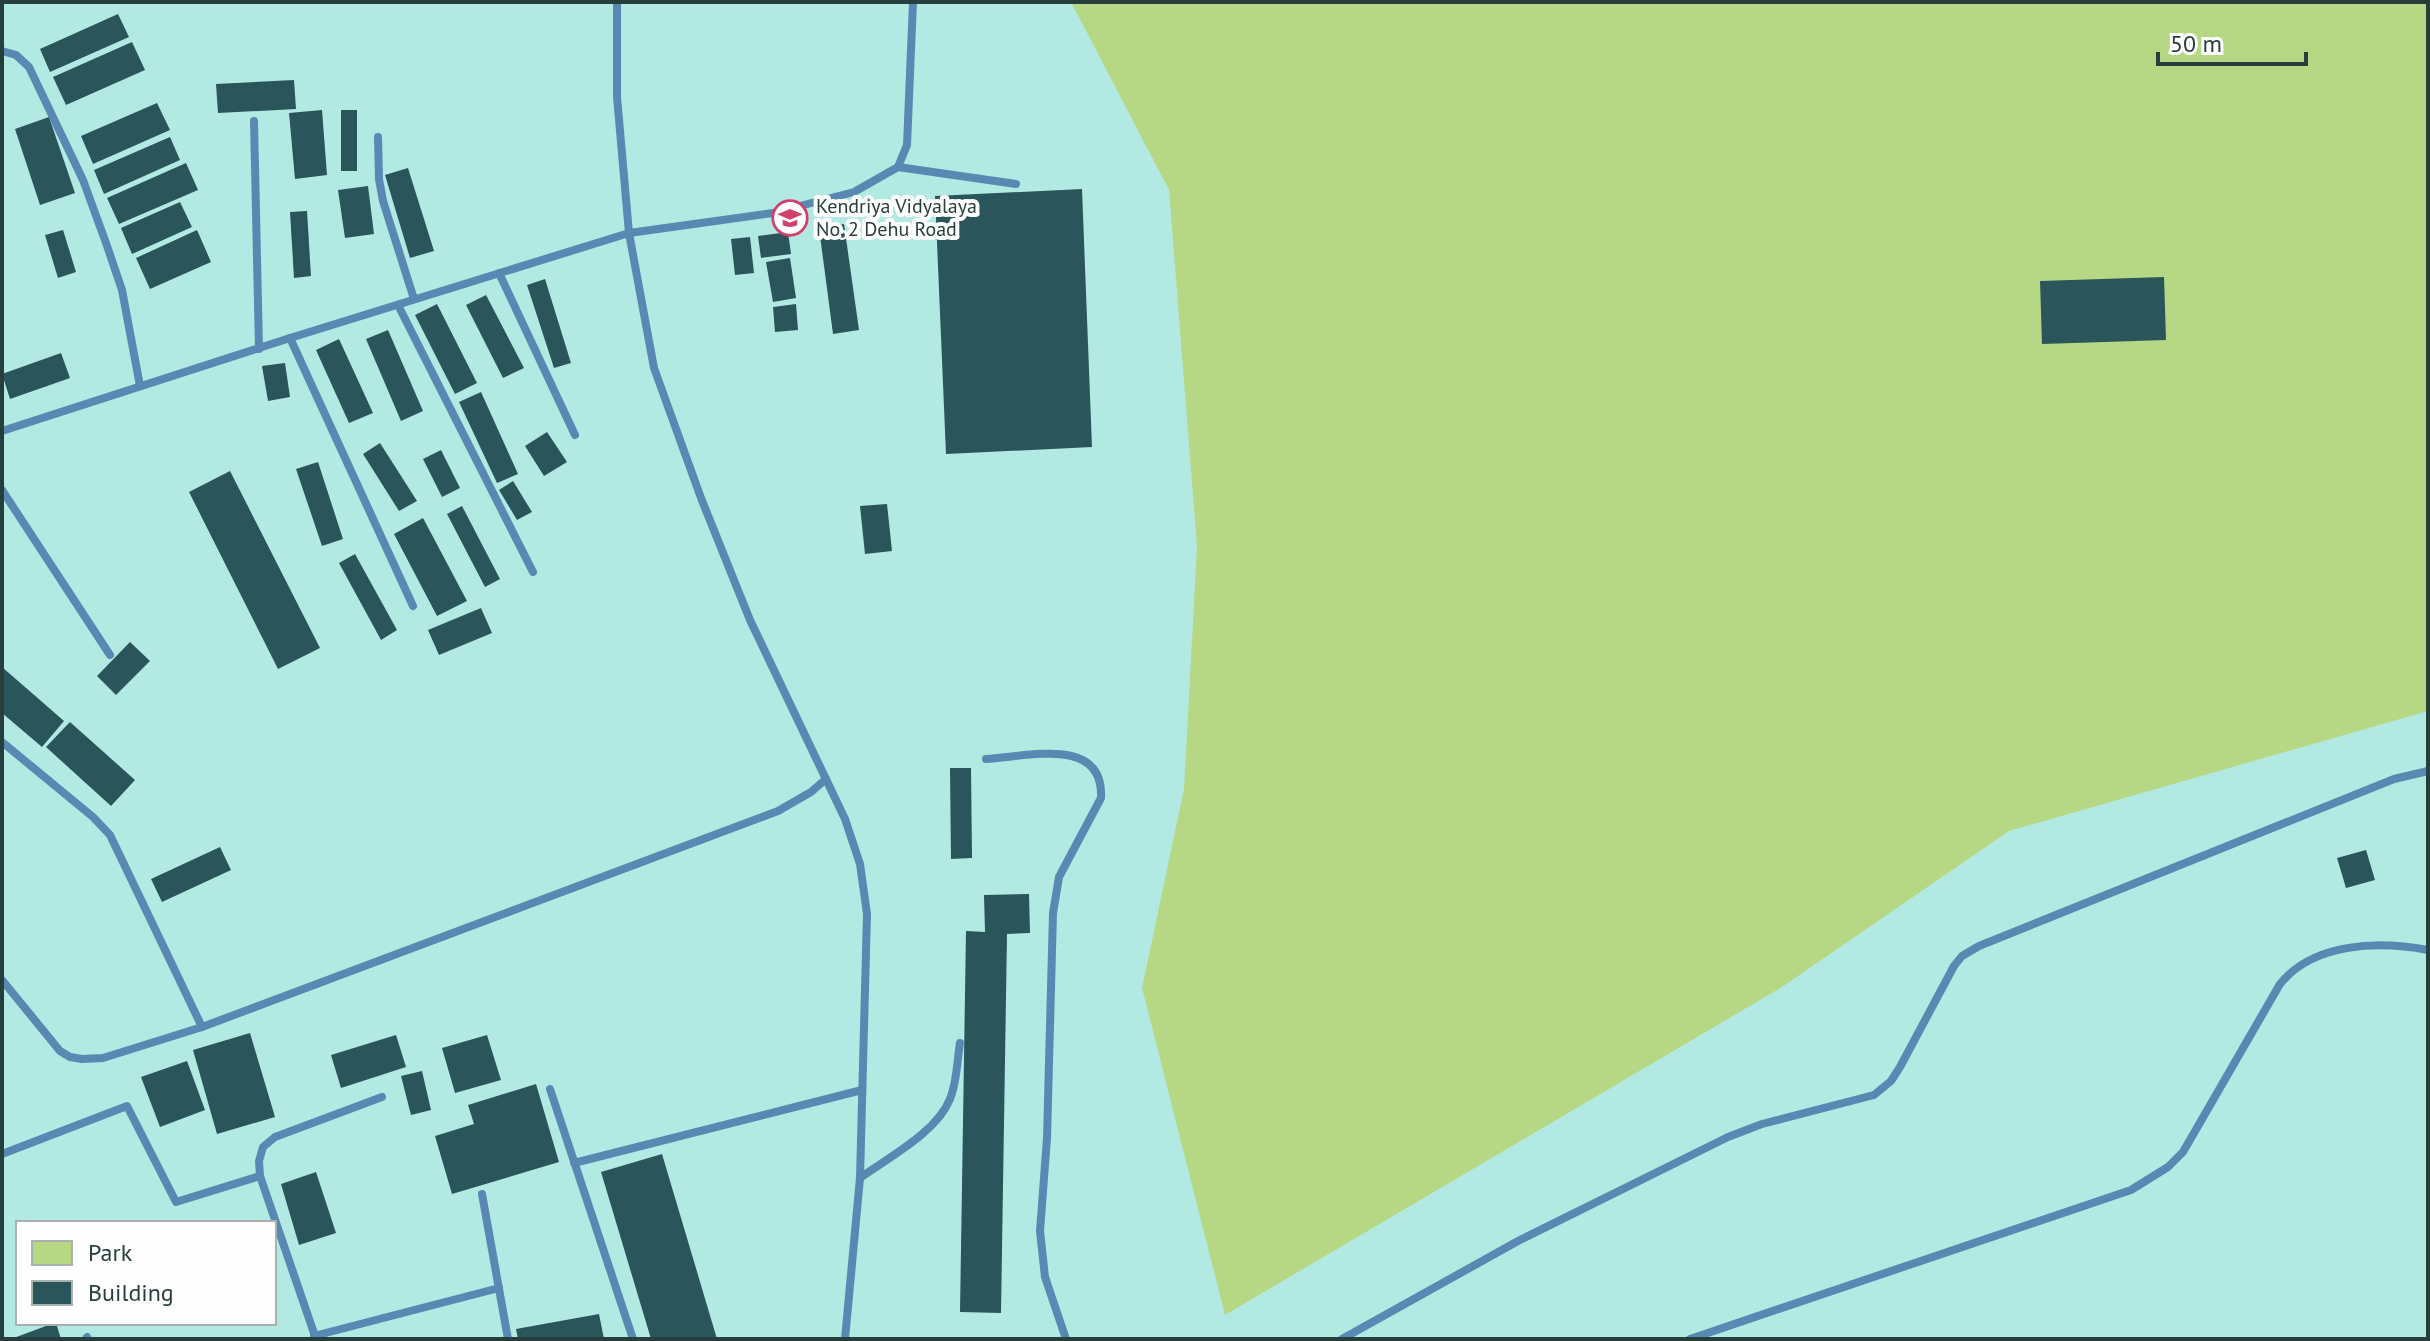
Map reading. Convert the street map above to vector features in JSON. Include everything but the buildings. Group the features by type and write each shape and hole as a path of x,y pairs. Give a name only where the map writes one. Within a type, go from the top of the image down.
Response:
{"lane":[{"path":"617,2 617,97 629,233 654,368 750,620 845,819 860,864 867,914 860,1178 845,1339"},
{"path":"898,167 907,145 913,2"},
{"path":"2,51 16,55 29,67 83,180 122,290 140,386"},
{"path":"254,121 259,349"},
{"path":"378,137 383,201 414,299"},
{"path":"2,431 629,233 773,213 854,192 898,167 1016,184"},
{"path":"499,273 575,435"},
{"path":"398,305 533,572"},
{"path":"290,338 413,606"},
{"path":"2,490 110,655"},
{"path":"2,742 93,817 110,835 202,1027"},
{"path":"986,759 1077,755 1096,769 1102,784 1101,798 1059,877 1053,913 1047,1138 1040,1231 1045,1277 1066,1339"},
{"path":"1342,1339 1518,1241 1728,1137 1762,1124 1874,1095 1891,1081 1928,1019 1954,966 1962,956 1979,946 2394,779 2428,771"},
{"path":"2,980 60,1051 70,1057 103,1058 202,1027 778,811 811,792 826,779"},
{"path":"1690,1339 2131,1190 2168,1167 2183,1152 2280,984 2290,972 2310,958 2341,950 2392,945 2428,950"},
{"path":"860,1178 930,1128 941,1115 950,1099 960,1043"},
{"path":"550,1089 633,1339"},
{"path":"574,1163 862,1090"},
{"path":"275,1221 260,1176 259,1161 263,1147 275,1137 382,1097"},
{"path":"2,1154 127,1106 176,1202 260,1176"},
{"path":"482,1194 508,1339"},
{"path":"276,1223 315,1337 499,1288"}],"green space":[{"path":"1071,2 2428,2 2428,711 2009,831 1782,987 1225,1315 1142,988 1184,789 1197,547 1169,190"}],"place":[{"name":"Kendriya Vidyalaya No. 2 Dehu Road","path":"790,218"}]}
